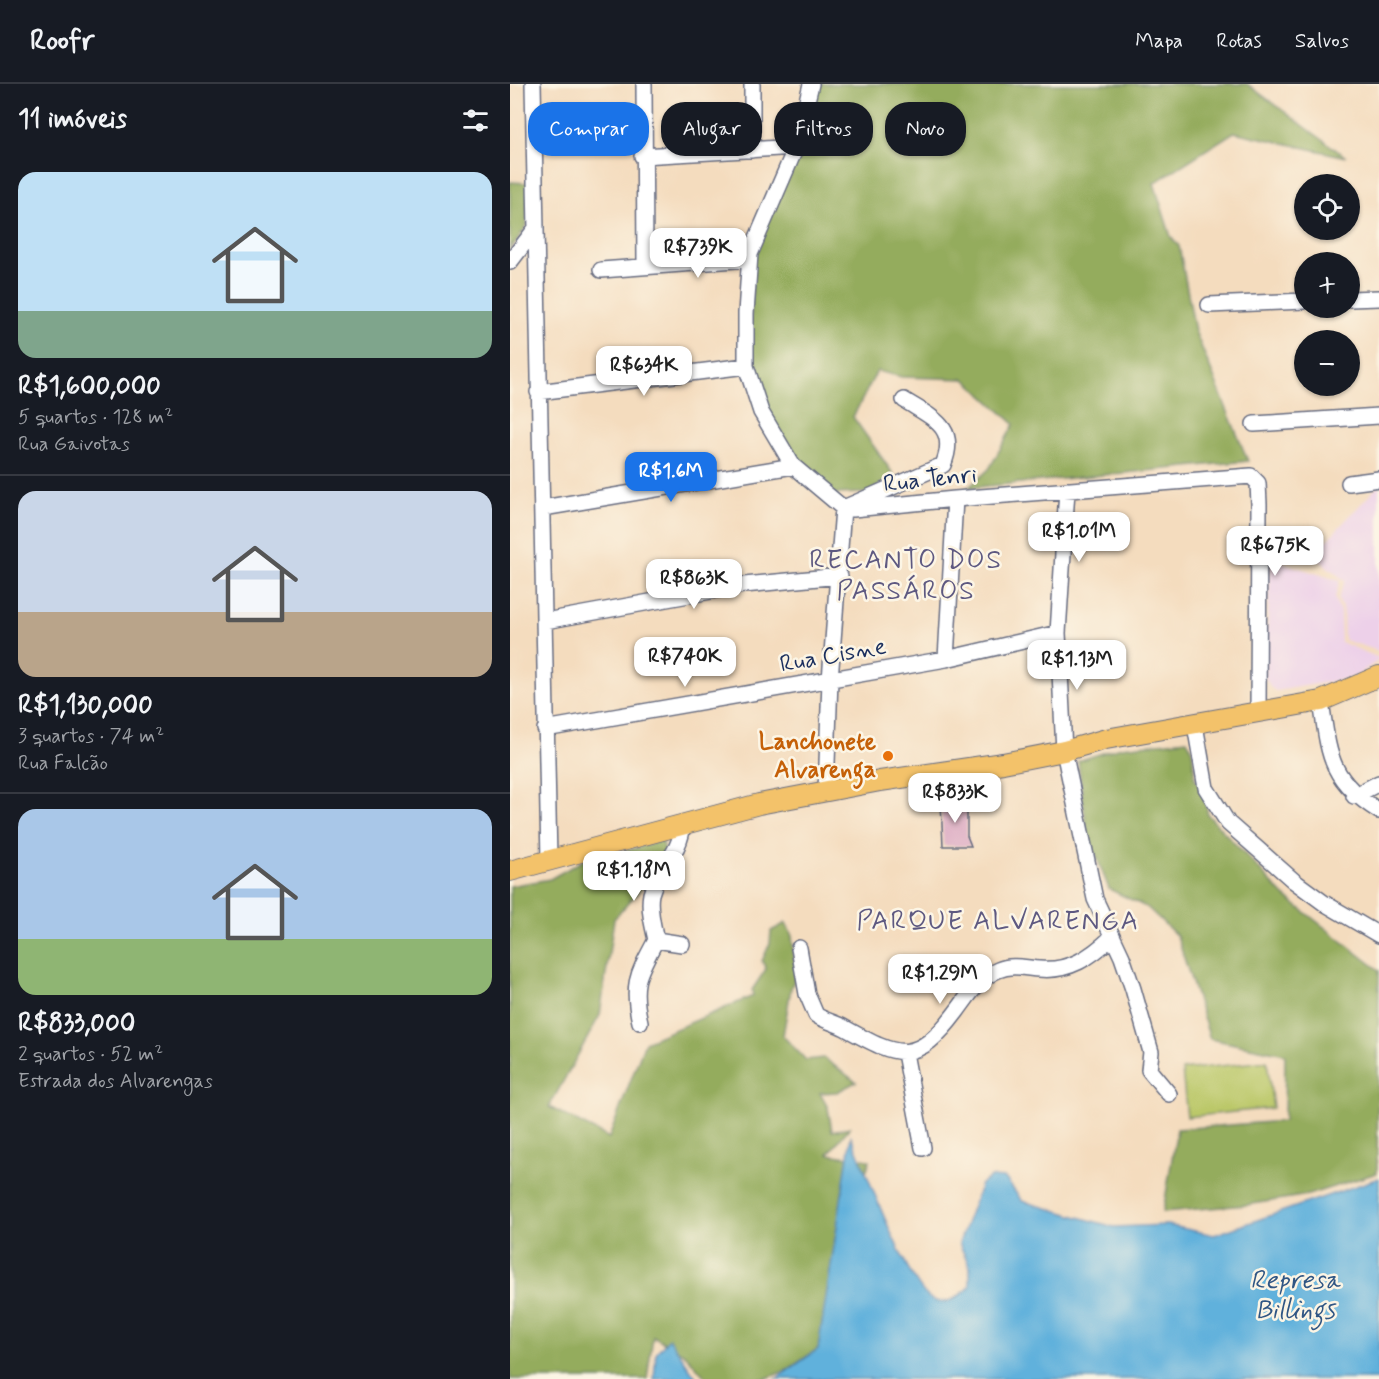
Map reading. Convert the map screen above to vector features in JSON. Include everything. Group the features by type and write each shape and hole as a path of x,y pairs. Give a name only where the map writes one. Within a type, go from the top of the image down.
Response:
{"main road":[{"path":"510,871 683,823 826,791 1064,751 1106,739 1321,701 1379,676"}],"street":[{"path":"533,84 549,860"},
{"path":"644,84 644,102"},
{"path":"752,84 752,102"},
{"path":"807,102 811,84"},
{"path":"642,156 645,267"},
{"path":"792,156 749,260 746,366 765,421 794,466 843,508"},
{"path":"510,262 536,228"},
{"path":"601,270 749,260"},
{"path":"1360,299 1379,298"},
{"path":"1209,305 1294,301"},
{"path":"538,392 746,366"},
{"path":"843,508 944,465 949,452 949,437 942,425 904,400"},
{"path":"1254,424 1379,416"},
{"path":"543,508 794,466"},
{"name":"Rua Tenri","path":"843,508 879,508 955,499 1243,476 1255,479 1258,483 1259,504 1258,713"},
{"path":"1349,483 1379,479"},
{"path":"1067,490 1058,633 1064,751 1095,899 1122,957 1151,1052 1149,1071 1169,1094"},
{"path":"946,659 955,499"},
{"path":"826,791 830,680 840,576 843,508"},
{"path":"545,621 733,587 840,576"},
{"name":"Rua Cisne","path":"545,729 946,659 1058,633"},
{"path":"1321,701 1333,764 1354,796 1379,811"},
{"path":"1195,725 1206,788 1228,823 1294,881 1324,903 1379,935"},
{"path":"1354,796 1379,783"},
{"path":"640,1022 634,998 635,982 656,940 651,893 658,878 679,847 683,823"},
{"path":"799,948 807,994 816,1015 889,1051 905,1053 930,1041 980,981 991,973 1013,966 1049,969 1075,964 1098,950 1112,937"},
{"path":"656,940 682,944"},
{"path":"905,1053 923,1148"}],"shaded area":[{"path":"1379,485 1379,651 1344,640 1343,610 1338,599 1345,581 1313,555"},
{"path":"1271,559 1340,581 1335,598 1340,611 1341,642 1379,658 1379,660 1356,676 1345,679 1276,691 1271,688 1265,677"}],"green space":[{"path":"816,84 1247,84 1346,157 1234,132 1154,183 1171,237 1179,246 1195,331 1248,461 968,488 989,469 1014,424 965,379 902,377 877,371 853,417 894,475 868,493 830,494 796,464 761,401 749,365 753,258 790,156 873,156 873,102 809,102"},
{"path":"510,182 529,183 527,226 510,250"},
{"path":"1187,740 1192,749 1195,779 1202,786 1208,815 1283,895 1379,970 1377,1173 1308,1195 1247,1205 1163,1212 1177,1129 1284,1121 1285,1054 1210,1039 1177,936 1148,908 1109,889 1087,832 1078,761 1121,747"},
{"path":"662,840 665,851 658,860 650,885 646,883 614,919 600,1015 549,1107 609,1138 645,1042 753,996 752,990 766,969 762,961 770,943 771,931 786,923 792,936 796,976 791,988 783,1036 806,1060 824,1058 856,1082 837,1092 820,1093 828,1108 832,1131 850,1127 828,1154 870,1160 859,1193 841,1333 787,1370 765,1379 707,1379 685,1354 653,1336 647,1379 510,1379 510,886 550,879 587,858 619,853"},
{"path":"1267,1061 1273,1108 1187,1117 1182,1070"}],"water":[{"name":"Represa Billings","path":"851,1136 888,1226 912,1275 923,1292 939,1302 949,1301 970,1287 970,1267 959,1243 981,1184 991,1177 1005,1178 1022,1201 1114,1227 1167,1225 1214,1235 1379,1178 1379,1379 776,1379 818,1349"},
{"path":"669,1338 697,1379 654,1379 656,1353"}],"building":[{"path":"967,802 967,836 971,846 943,846 941,803"}],"place":[{"name":"Lanchonete Alvarenga","path":"888,756"}],"district":[{"name":"RECANTO DOS PASSÁROS","path":"906,576"},
{"name":"PARQUE ALVARENGA","path":"998,921"}]}
